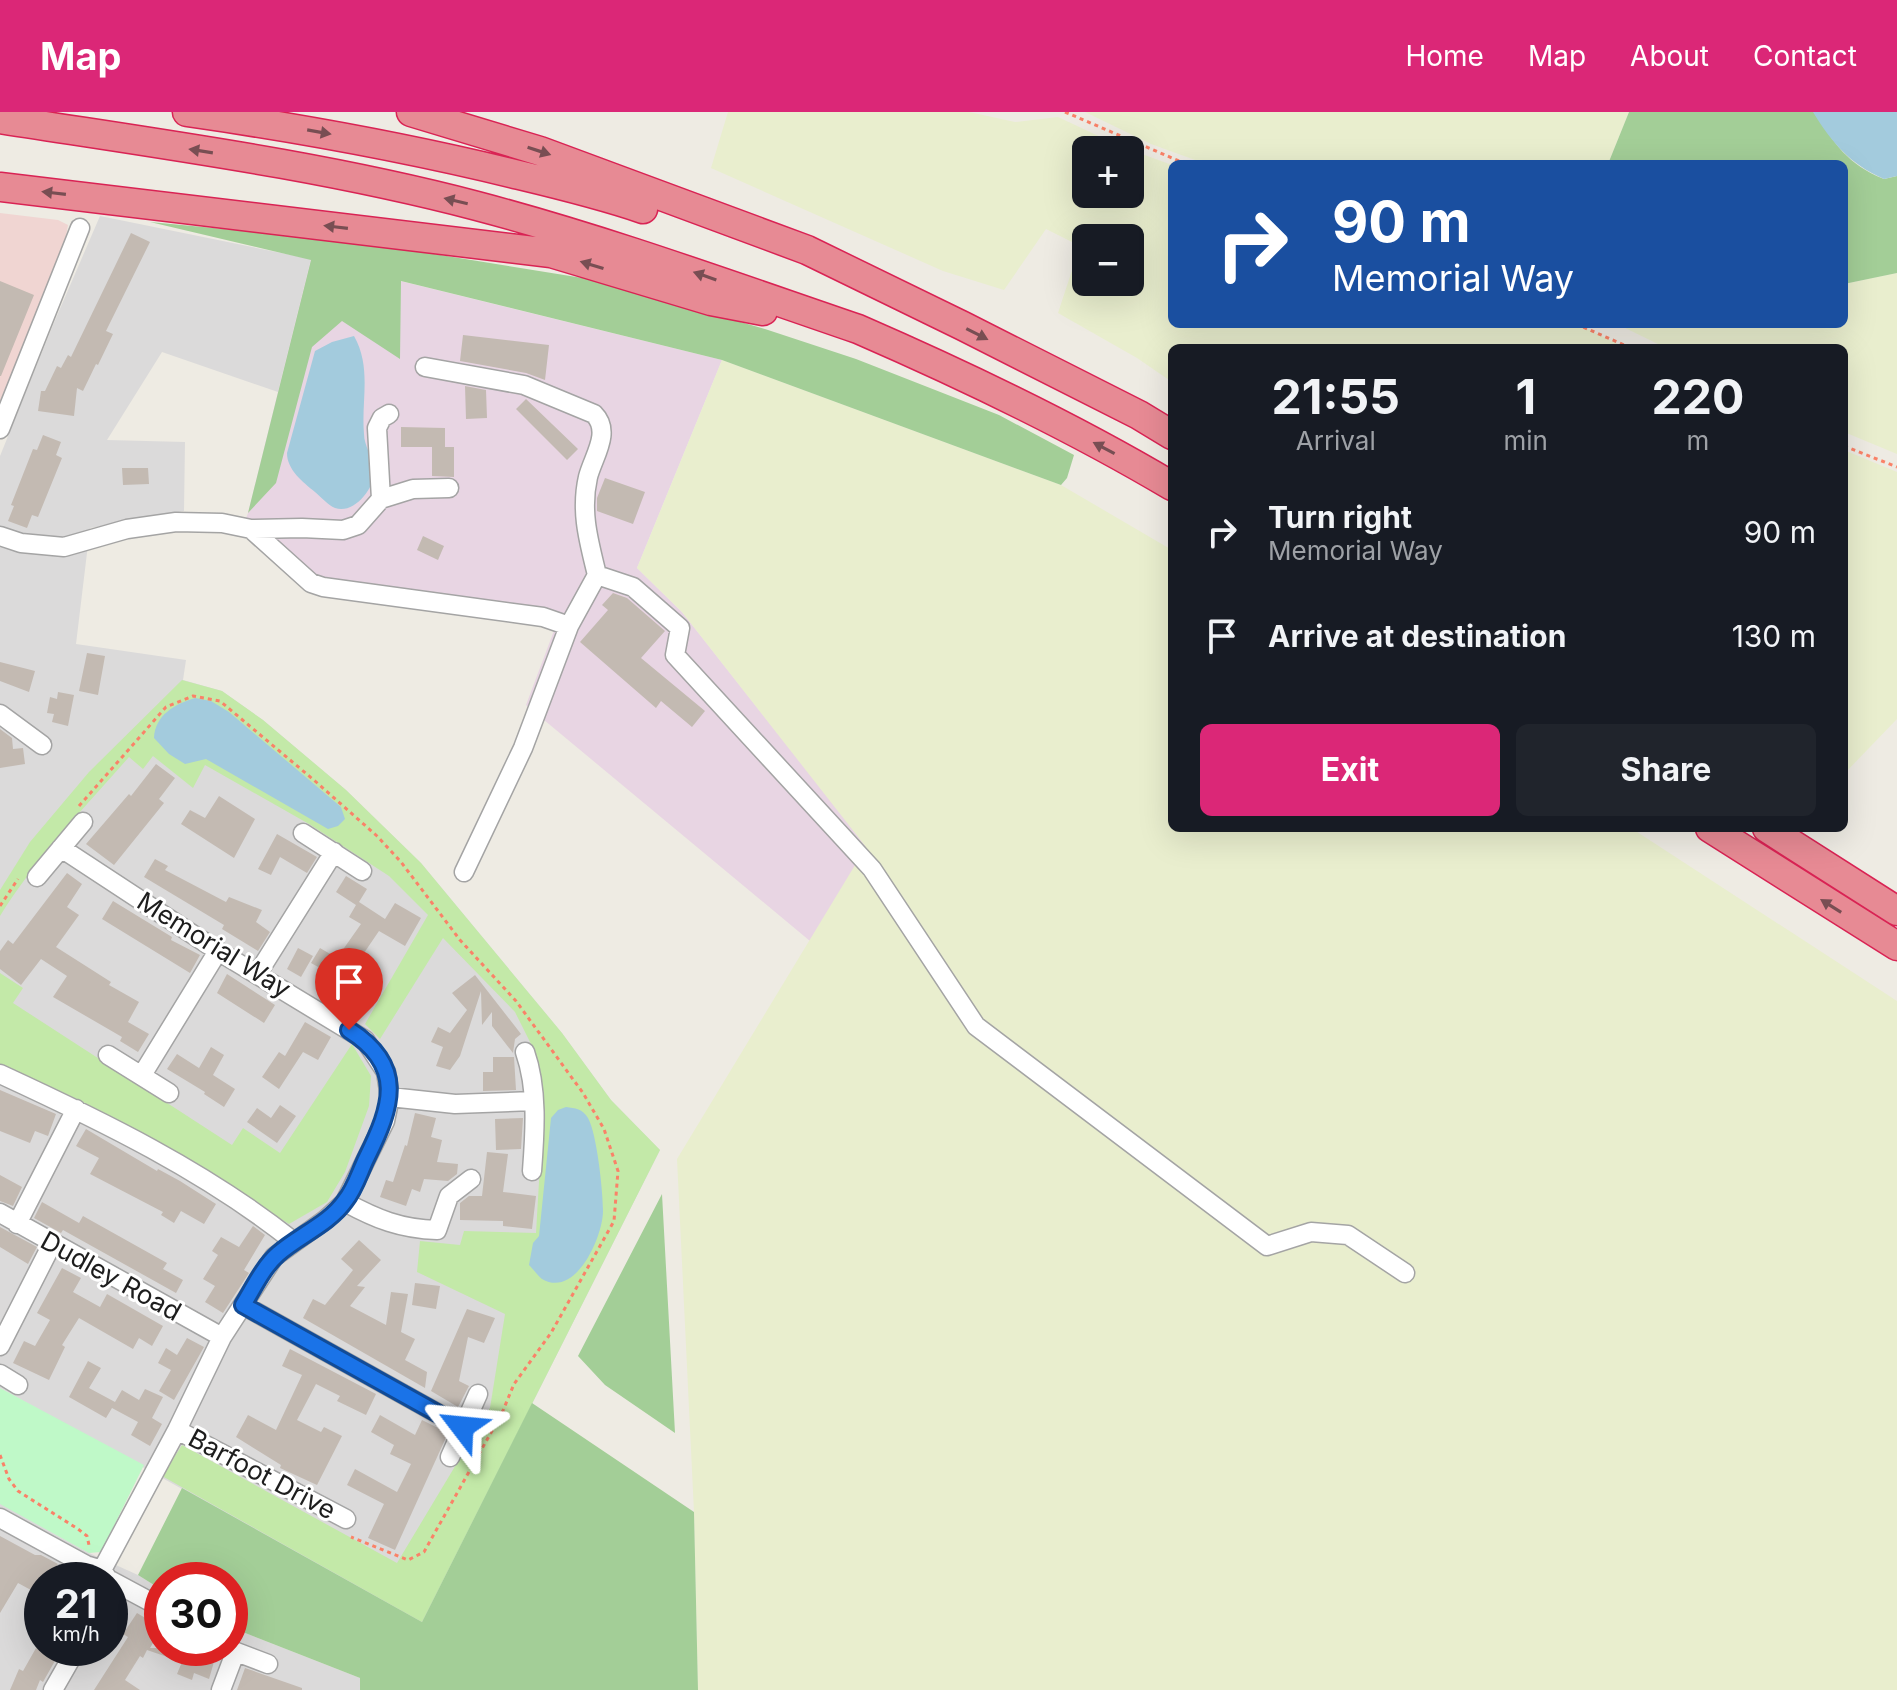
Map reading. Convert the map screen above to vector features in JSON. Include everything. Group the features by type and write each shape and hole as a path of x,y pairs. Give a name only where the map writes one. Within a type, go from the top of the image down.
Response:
{"highway":[{"path":"187,112 320,132 463,161 609,197 907,298"},
{"path":"411,112 540,151 807,250 1139,415 1168,433"},
{"path":"0,119 328,172 477,206 648,256 858,329 1014,400 1168,484"},
{"path":"0,187 551,253 711,301 858,329"},
{"path":"1716,832 1897,946"},
{"path":"1773,832 1897,911"}],"street":[{"path":"0,429 80,228"},
{"path":"425,367 524,385 594,414 600,419 603,429 588,479 583,515 597,575 569,626 523,748 464,872"},
{"path":"381,499 377,428 382,418 389,414"},
{"path":"0,536 21,543 64,547 127,529 176,522 222,523 251,529 343,530 358,525 381,499 413,489 449,488"},
{"path":"251,529 311,583 323,587 543,617 569,626"},
{"path":"597,575 633,587 680,628 675,655 872,869 976,1026 1267,1246 1311,1232 1348,1235 1405,1273"},
{"path":"0,714 42,745"},
{"path":"37,877 83,822"},
{"path":"303,833 362,871"},
{"name":"Memorial Way","path":"61,848 218,951 365,1040 386,1072 390,1097"},
{"path":"258,973 334,852"},
{"path":"142,1075 218,951"},
{"path":"525,1052 532,1072 532,1171"},
{"path":"108,1055 169,1093"},
{"path":"0,1074 76,1109 174,1161 293,1241"},
{"path":"107,1562 222,1337 274,1257 345,1202 385,1121 390,1097 455,1104 533,1101"},
{"path":"17,1224 76,1109"},
{"path":"345,1202 376,1220 411,1230 437,1230 449,1196 471,1179"},
{"name":"Dudley Road","path":"0,1213 222,1337"},
{"path":"0,1346 52,1244"},
{"path":"243,1305 462,1427"},
{"path":"0,1374 18,1385"},
{"path":"450,1457 478,1394"},
{"name":"Barfoot Drive","path":"177,1430 346,1519"},
{"path":"0,1518 81,1562"},
{"path":"248,1657 268,1664"},
{"path":"53,1690 67,1666"},
{"path":"221,1690 226,1666"}],"path":[{"path":"1065,112 1177,160"},
{"path":"1585,328 1622,344"},
{"path":"1848,448 1897,467"},
{"path":"0,1455 9,1479 18,1491 87,1536 96,1562"}],"shaded area":[{"path":"0,213 58,220 68,225 62,258 0,401"},
{"path":"100,216 311,259 278,392 162,352 107,440 185,442 184,511 90,528 76,644 186,660 183,680 222,691 263,720 346,790 421,863 562,1033 611,1100 660,1150 422,1622 0,1388 0,456"},
{"path":"311,259 722,360 637,568 682,612 867,847 810,941 526,705 555,628 320,592 241,532"},
{"path":"0,1503 109,1562 24,1562 24,1666 128,1666 128,1571 144,1579 144,1666 248,1666 248,1634 360,1678 360,1690 0,1690"}],"green space":[{"path":"728,112 969,112 1015,122 1058,117 1099,136 1072,136 1072,208 1144,208 1144,155 1168,164 1168,328 1585,328 1618,344 1168,344 1168,379 1058,313 1072,270 1072,296 1144,296 1144,224 1072,224 1072,242 1046,229 1004,290 943,271 711,168"},
{"path":"1085,112 1629,112 1610,160 1195,160 1151,144 1144,141 1144,136 1134,136"},
{"path":"1629,112 1814,112 1836,143 1860,167 1884,179 1897,176 1897,273 1848,283 1848,160 1610,160"},
{"path":"150,222 360,242 595,280 856,359 999,415 1074,455 1067,478 1061,485 722,360 401,281 400,359 342,321 312,347 276,483 248,513 311,260"},
{"path":"1897,273 1897,454 1848,434 1848,344 1658,344 1625,328 1848,328 1848,283"},
{"path":"722,360 1061,485 1168,548 1168,832 1637,832 1897,1001 1897,1690 698,1690 694,1512 677,1159 866,847 682,612 637,568"},
{"path":"1848,452 1897,472 1897,719 1848,770"},
{"path":"182,680 222,691 263,720 346,790 421,863 562,1033 611,1100 660,1150 422,1622 162,1476 182,1445 397,1563 490,1408 505,1314 417,1272 420,1241 460,1245 464,1231 536,1233 544,1096 536,1054 515,1012 443,938 380,1039 365,1024 428,915 389,876 309,824 205,765 193,788 153,756 143,769 129,757 45,854 0,916 0,890 30,842 89,772"},
{"path":"0,973 23,988 13,1003 232,1145 243,1128 280,1153 352,1044 371,1076 369,1106 345,1172 327,1202 289,1224 149,1138 81,1101 0,1064"},
{"path":"662,1194 675,1433 605,1385 578,1356"},
{"path":"0,1388 144,1465 101,1552 89,1553 0,1504"},
{"path":"532,1403 694,1512 698,1690 360,1690 360,1678 248,1634 248,1562 145,1562 182,1488 422,1622"},
{"path":"144,1563 144,1579 138,1575"}],"water":[{"path":"1813,112 1897,112 1897,176 1884,179 1852,159 1835,143"},
{"path":"354,336 363,360 364,438 374,477 368,491 356,504 342,509 330,505 301,480 290,465 287,453 315,351"},
{"path":"195,698 211,701 229,712 341,807 345,819 338,826 328,829 206,759 185,764 169,754 154,738 158,723 174,707"},
{"path":"566,1107 584,1113 591,1126 599,1163 603,1211 598,1235 585,1262 566,1280 554,1283 542,1279 529,1265 533,1243 539,1236 551,1118"}],"building":[{"path":"131,233 150,242 106,331 113,334 98,365 83,391 77,388 74,416 38,411 41,391 45,391 57,366 61,368 68,355 71,357"},
{"path":"0,281 34,295 1,376 0,376"},
{"path":"463,335 549,345 545,380 526,373 460,361"},
{"path":"465,386 486,390 487,418 466,419"},
{"path":"526,399 578,449 567,460 516,409"},
{"path":"401,427 445,428 445,447 454,447 454,477 432,476 432,447 401,447"},
{"path":"43,435 61,442 56,455 62,458 38,517 32,515 27,528 8,521 14,506 11,505 33,449 37,450"},
{"path":"122,468 148,468 149,484 123,485"},
{"path":"605,478 645,492 633,524 597,511 597,498"},
{"path":"423,536 444,546 438,560 417,550"},
{"path":"613,593 627,598 665,631 641,658 705,711 692,727 661,701 656,708 580,642 608,610 602,605"},
{"path":"87,653 105,656 98,695 79,691"},
{"path":"0,662 35,671 29,692 0,681"},
{"path":"58,692 74,695 68,726 52,722 54,714 47,713 50,697 57,699"},
{"path":"0,729 12,738 13,749 23,748 25,764 0,768"},
{"path":"156,764 175,778 159,799 164,803 114,865 86,844"},
{"path":"219,796 255,819 234,858 181,824 190,810 205,818"},
{"path":"277,834 317,857 307,873 280,857 271,875 258,869"},
{"path":"155,859 168,866 165,870 226,902 229,897 262,910 256,922 270,932 258,951 222,929 224,925 144,877"},
{"path":"67,873 82,884 67,907 79,915 56,947 111,982 109,985 139,1002 128,1022 149,1034 138,1052 120,1041 122,1037 53,997 67,976 41,959 21,985 0,969 0,951 8,940 13,944"},
{"path":"346,876 367,889 359,902 385,919 395,903 421,918 405,946 379,931 349,975 365,984 349,1012 324,998 336,977 311,963 320,948 337,958 361,924 349,917 356,905 336,892"},
{"path":"113,901 172,937 171,940 200,955 190,973 102,919"},
{"path":"298,948 313,956 301,977 287,969"},
{"path":"227,974 275,1005 264,1023 217,993"},
{"path":"475,975 521,1034 515,1039 513,1053 492,1026 492,1012 482,1025 481,991 460,1056 450,1070 436,1066 443,1047 431,1042 438,1027 450,1033 467,1010 452,993"},
{"path":"305,1022 331,1037 318,1060 303,1052 279,1089 262,1077 279,1052 285,1056"},
{"path":"211,1047 224,1055 213,1075 235,1089 224,1107 167,1069 177,1054 199,1068"},
{"path":"493,1057 514,1057 516,1090 483,1091 483,1072 493,1072"},
{"path":"0,1090 56,1114 48,1136 35,1131 30,1143 0,1131"},
{"path":"280,1105 296,1116 277,1143 247,1122 257,1108 271,1118"},
{"path":"415,1113 436,1118 431,1137 442,1140 437,1162 458,1164 457,1174 448,1181 424,1179 420,1192 412,1189 406,1206 380,1197 386,1180 393,1182 407,1146"},
{"path":"523,1118 521,1149 496,1150 495,1119"},
{"path":"86,1129 216,1204 204,1224 181,1211 174,1223 161,1215 163,1212 90,1174 99,1158 76,1146"},
{"path":"487,1152 508,1154 503,1192 536,1196 532,1229 503,1226 503,1221 460,1220 460,1203 469,1196 482,1196"},
{"path":"0,1175 22,1187 13,1206 0,1201"},
{"path":"42,1202 79,1223 83,1216 167,1263 163,1269 183,1280 176,1293 63,1230 61,1233 34,1218"},
{"path":"253,1226 265,1235 244,1270 249,1273 223,1313 205,1302 215,1286 203,1279 218,1255 212,1251 221,1237 239,1247"},
{"path":"0,1227 37,1247 28,1264 0,1247"},
{"path":"359,1240 381,1260 357,1286 365,1287 350,1306 386,1325 391,1292 408,1294 401,1332 415,1339 405,1360 427,1372 425,1388 303,1318 313,1299 325,1305 353,1270 341,1259"},
{"path":"62,1268 81,1278 73,1292 100,1307 107,1294 163,1326 152,1346 139,1338 133,1349 79,1318 62,1345 65,1347 49,1380 13,1363 24,1341 35,1346 50,1320 37,1313"},
{"path":"415,1283 440,1286 436,1309 412,1305"},
{"path":"467,1309 495,1318 484,1343 468,1337 459,1381 469,1386 458,1407 431,1391"},
{"path":"187,1338 204,1347 174,1400 159,1391 171,1370 158,1363 166,1348 177,1355"},
{"path":"290,1349 376,1394 366,1415 337,1401 340,1396 316,1384 297,1420 321,1432 324,1427 342,1436 317,1485 280,1468 281,1465 236,1437 248,1415 276,1430 302,1375 282,1366"},
{"path":"88,1361 101,1368 89,1388 115,1402 122,1390 139,1400 145,1389 163,1397 152,1418 162,1424 150,1446 131,1435 138,1422 112,1408 106,1418 69,1397"},
{"path":"380,1415 415,1435 422,1420 448,1433 395,1550 368,1538 384,1504 347,1485 355,1469 397,1492 411,1464 390,1454 394,1445 371,1432"},
{"path":"0,1536 54,1562 24,1562 24,1586 18,1583 0,1613"},
{"path":"137,1613 144,1617 144,1656 140,1656 125,1680 140,1690 94,1690 109,1666 128,1666 128,1626"},
{"path":"26,1666 52,1666 36,1690 10,1690 19,1669 23,1671"},
{"path":"180,1666 213,1666 209,1679 194,1673 192,1680 177,1674"},
{"path":"245,1668 302,1688 302,1690 237,1690"}],"route":[{"path":"349,1030 365,1040 386,1072 390,1097 385,1121 345,1202 274,1257 243,1305 462,1427"}]}
